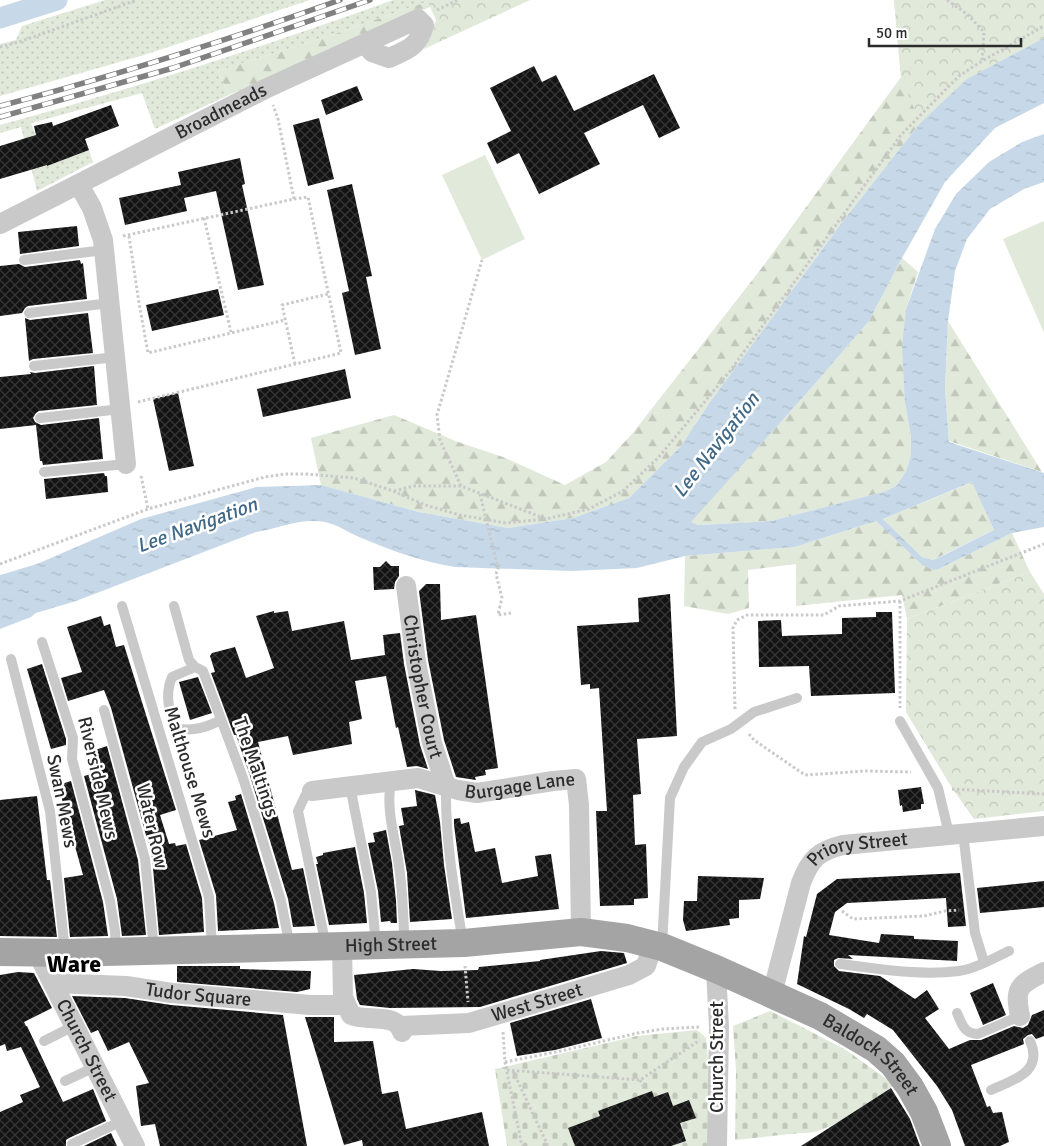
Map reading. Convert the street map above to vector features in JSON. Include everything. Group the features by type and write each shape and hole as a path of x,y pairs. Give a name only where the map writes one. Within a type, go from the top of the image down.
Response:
{"main road":[{"name":"High Street","path":"0,952 38,954 464,943 581,932 615,936 657,946 716,969 772,994"},
{"name":"Baldock Street","path":"772,994 828,1021 876,1049 893,1064 910,1087 924,1112 938,1146"}],"street":[{"name":"Broadmeads","path":"0,224 266,89 365,44"},
{"path":"79,185 92,208 103,245 126,464"},
{"name":"Christopher Court","path":"406,586 416,662 432,743 446,786"},
{"name":"Burgage Lane","path":"312,790 418,778 477,793 576,779 579,805 581,932"},
{"name":"Priory Street","path":"772,994 801,883 806,869 821,852 843,845 1044,826"},
{"name":"West Street","path":"345,1005 351,1015 358,1018 390,1020 402,1029 470,1023 629,975 642,969 657,946"},
{"path":"334,947 345,1005"},
{"name":"Church Street","path":"38,954 135,1146"},
{"name":"Church Street","path":"716,969 719,1026 717,1146"},
{"path":"1020,1018 1016,998 1023,983 1044,972"},
{"name":"Tudor Square","path":"53,983 126,986 172,993 310,1005 345,1005"}],"lane":[{"path":"24,260 103,245"},
{"path":"29,313 110,303"},
{"path":"34,366 116,357"},
{"path":"40,418 121,408"},
{"path":"44,472 126,464"},
{"name":"Malthouse Mews","path":"122,606 209,897 212,950"},
{"name":"The Maltings","path":"174,606 189,660 203,672 243,778 282,901 290,948"},
{"name":"Riverside Mews","path":"42,642 73,738 72,759 110,901 116,952"},
{"name":"Swan Mews","path":"11,659 50,812 65,953"},
{"path":"195,667 172,677 168,687 169,706 173,722 177,728 186,730 203,727 221,720"},
{"path":"657,946 670,798 684,767 702,742 731,729 754,712 797,698"},
{"name":"Water Row","path":"104,710 145,859 154,951"},
{"path":"900,721 938,788 956,833 972,909 975,934 984,962"},
{"path":"391,781 389,792 390,808 400,873 405,945"},
{"path":"350,786 371,892 376,946"},
{"path":"446,786 445,818 454,890 464,943"},
{"path":"312,790 305,796 298,811 334,947"},
{"path":"840,964 880,970 960,971 1009,952"},
{"path":"957,1013 965,1030 971,1034 978,1034 1020,1018"},
{"path":"44,1041 74,1026"},
{"path":"991,1090 1021,1076 1029,1069 1034,1061 1030,1041"},
{"path":"65,1081 95,1067"},
{"path":"72,1144 122,1121"}],"path":[{"path":"0,47 137,0"},
{"path":"947,0 967,14 984,32 982,61"},
{"path":"0,564 148,509 265,477 285,474 354,478 460,516 506,522 546,519 588,509 624,491 658,458 730,371 901,135 960,76 982,61 1044,26"},
{"path":"266,89 278,119 294,199"},
{"path":"103,245 129,236 204,218 308,197 341,353 121,408"},
{"path":"204,218 231,332"},
{"path":"129,236 138,303 148,353 285,320"},
{"path":"460,486 440,440 437,416 482,260"},
{"path":"295,364 282,304 328,294"},
{"path":"126,464 139,468 148,509"},
{"path":"393,491 414,486 460,486 546,519"},
{"path":"480,494 498,570 496,574 502,598 498,615 511,613"},
{"path":"929,772 865,771 805,775 754,740 741,721 734,706 733,628 737,620 748,615 824,615 839,606 900,601 1044,544"},
{"path":"900,601 900,721"},
{"path":"938,788 1044,794"},
{"path":"842,911 852,919 924,916 945,911 972,909"},
{"path":"464,943 470,1023"},
{"path":"501,1014 505,1062 522,1146"},
{"path":"505,1062 561,1052 638,1033 663,1029 719,1026"},
{"path":"507,1070 640,1080 719,1026"},
{"path":"512,1070 548,1146"},
{"path":"640,1080 643,1086"}],"green space":[{"path":"105,0 310,0 144,55 0,96 0,44 16,40 22,26"},
{"path":"393,0 432,0 323,38 218,71 229,95 155,129 142,93 31,123 47,166 89,150 93,162 37,191 21,127 0,133 0,125 198,67"},
{"path":"427,0 530,0 424,49 436,20"},
{"path":"432,0 446,0 229,95 218,71 323,38"},
{"path":"894,0 1044,0 1044,38 967,79 920,123 843,221 710,402 681,446 629,498 573,518 508,528 419,512 321,485 311,438 394,415 458,442 503,457 565,485 606,462 632,434 761,269 901,77"},
{"path":"894,0 1044,0 1044,38 967,79 920,123 901,77"},
{"path":"485,155 525,239 482,260 442,175"},
{"path":"1044,221 1044,333 1003,239"},
{"path":"902,258 918,272 906,309 905,403 911,437 911,456 906,471 897,485 888,491 771,521 698,525 690,522 869,321"},
{"path":"948,321 1042,472 949,441 945,388"},
{"path":"973,482 994,530 933,560 922,557 883,519"},
{"path":"876,521 922,565 939,569 1012,533 1030,572 907,619 902,595 796,606 796,564 748,570 749,608 728,614 684,606 685,556 795,547"},
{"path":"1030,572 1044,594 1044,811 974,819 952,788 906,712 907,619"},
{"path":"770,1011 846,1050 895,1085 849,1116 823,1129 735,1140 736,1070 733,1026"},
{"path":"697,1030 706,1038 710,1081 708,1146 507,1146 495,1069 637,1036"}],"water":[{"name":"Lee Navigation","path":"1044,38 1044,103 995,128 945,182 869,321 691,522 698,525 771,521 887,491 897,485 906,471 911,456 911,437 905,403 902,347 906,309 935,229 956,194 989,162 1022,142 1044,134 1044,182 1024,189 990,209 967,239 955,271 948,321 945,388 949,442 1044,473 1044,527 1012,533 939,569 933,570 922,565 876,521 795,547 685,556 637,568 572,571 443,565 394,551 322,521 308,521 256,532 76,601 36,613 31,617 0,629 0,575 37,564 141,519 257,487 321,485 419,512 508,528 573,518 629,498 681,446 710,402 843,221 920,123 967,79","holes":["972,482 994,530 933,560 922,557 883,519"]}],"building":[{"path":"534,66 542,82 556,75 574,111 654,74 680,128 659,138 643,105 584,133 600,164 539,194 519,153 497,164 487,143 511,131 490,88"},
{"path":"357,86 363,100 326,115 321,100"},
{"path":"111,105 119,126 85,139 89,150 47,166 0,179 0,146 36,135 34,126 52,122 53,126"},
{"path":"319,118 334,179 308,186 293,125"},
{"path":"240,158 245,184 242,185 264,285 238,290 216,191 184,198 187,211 125,225 119,198 181,185 178,172"},
{"path":"352,184 372,276 366,277 381,349 355,355 342,293 349,291 327,190"},
{"path":"77,226 79,246 20,254 18,232"},
{"path":"80,260 81,264 83,263 87,299 28,306 22,313 0,316 0,266 19,264 25,267"},
{"path":"218,289 224,315 152,331 146,305"},
{"path":"88,313 93,353 29,361 25,318 30,320"},
{"path":"94,366 97,405 39,411 33,418 35,422 41,425 99,418 103,459 43,465 42,461 40,461 36,425 0,429 0,377"},
{"path":"345,369 351,398 263,417 257,389"},
{"path":"178,393 194,466 169,471 153,399"},
{"path":"104,473 107,476 108,492 46,499 44,479"},
{"path":"386,561 391,566 399,566 399,576 395,582 394,589 374,590 373,567 380,567"},
{"path":"426,584 440,584 441,620 476,615 498,768 485,770 486,775 475,777 476,780 456,777 444,740 428,660 419,591"},
{"path":"670,594 677,736 637,739 641,794 633,795 635,845 646,844 648,898 634,899 634,905 600,906 596,811 607,811 599,688 590,689 590,684 581,685 577,626 639,622 638,598"},
{"path":"274,611 274,613 288,611 292,631 344,621 351,660 385,655 383,635 400,633 404,664 420,745 428,769 417,766 407,767 398,727 396,728 386,676 355,681 362,719 349,722 352,744 293,755 288,736 258,742 292,870 303,868 315,926 293,927 288,899 250,776 211,673 215,672 210,656 212,653 235,647 246,678 274,668 256,616"},
{"path":"876,612 892,612 895,693 811,696 809,666 759,667 758,621 781,620 782,636 842,634 842,618 876,617"},
{"path":"101,616 104,626 110,624 116,647 124,645 176,810 160,815 169,844 175,843 176,846 186,844 202,898 204,932 159,935 152,857 111,708 104,690 68,701 61,678 82,672 67,627"},
{"path":"42,664 66,739 66,745 51,749 27,669"},
{"path":"198,677 212,713 190,720 179,682"},
{"path":"107,746 138,860 146,935 122,936 117,899 84,776 95,773 89,752"},
{"path":"71,781 103,902 108,936 70,937 64,878 83,875 58,785"},
{"path":"921,787 924,804 921,804 921,809 903,812 902,805 900,806 898,790"},
{"path":"415,790 435,795 452,919 410,922 407,873 399,826 404,825 401,808 417,806"},
{"path":"241,794 274,903 279,928 218,931 216,895 199,840 237,830 228,802 236,800 235,796"},
{"path":"37,796 47,880 50,880 57,937 0,936 0,800"},
{"path":"460,818 461,824 469,822 475,852 495,848 502,883 538,876 535,856 551,854 559,909 466,918 454,825 454,819"},
{"path":"386,830 392,863 397,923 391,923 390,921 381,922 378,891 368,843 375,842 373,833"},
{"path":"355,847 364,893 367,923 329,925 316,857 323,855 323,853"},
{"path":"960,873 966,926 948,927 946,898 847,903 835,912 829,935 879,943 881,934 914,936 914,939 958,941 957,961 848,955 853,959 838,958 834,960 834,966 839,971 880,976 915,999 927,990 939,1009 925,1018 949,1049 970,1040 981,1040 1014,1026 1023,1028 1028,1025 1032,1015 1044,1010 1044,1036 1036,1039 1032,1034 1028,1035 1023,1039 1024,1044 971,1065 987,1107 990,1106 993,1113 1002,1112 1009,1142 1000,1146 965,1146 952,1110 937,1086 893,1030 867,1014 864,1018 797,984 804,936 806,937 817,894 837,879"},
{"path":"698,876 764,878 760,899 739,900 739,918 729,919 730,925 686,931 683,920 684,901 697,901"},
{"path":"1044,881 1044,907 980,913 977,888"},
{"path":"601,951 624,953 627,963 480,1007 390,1008 360,1005 357,999 354,975 413,969 441,971 478,970 479,967 540,961"},
{"path":"177,966 240,966 240,969 311,971 310,989 297,992 177,982"},
{"path":"18,972 34,973 52,1008 24,1022 63,1102 93,1089 106,1121 69,1138 66,1140 66,1146 0,1146 0,1112 23,1102 20,1095 40,1087 21,1047 7,1051 5,1044 0,1046 0,975"},
{"path":"993,983 1006,1015 983,1025 970,993"},
{"path":"72,996 125,998 171,1005 283,1015 307,1146 160,1146 155,1124 141,1126 136,1086 149,1083 129,1042 108,1051 98,1030 91,1033"},
{"path":"591,999 602,1038 555,1050 517,1056 510,1023"},
{"path":"305,1017 334,1017 334,1042 373,1041 382,1094 398,1091 406,1129 482,1112 489,1146 363,1146 362,1140 344,1145"},
{"path":"891,1088 910,1119 920,1146 801,1146"},
{"path":"652,1091 654,1097 668,1092 673,1106 689,1100 696,1118 680,1123 686,1141 671,1146 575,1146 568,1128 600,1116 598,1111"},
{"path":"111,1133 117,1146 84,1146"}],"waterway":[{"path":"0,18 57,0"}],"railway":[{"path":"0,106 171,57 340,0"},
{"path":"0,117 173,68 370,0"}],"district":[{"name":"Ware","path":"74,964"}]}
